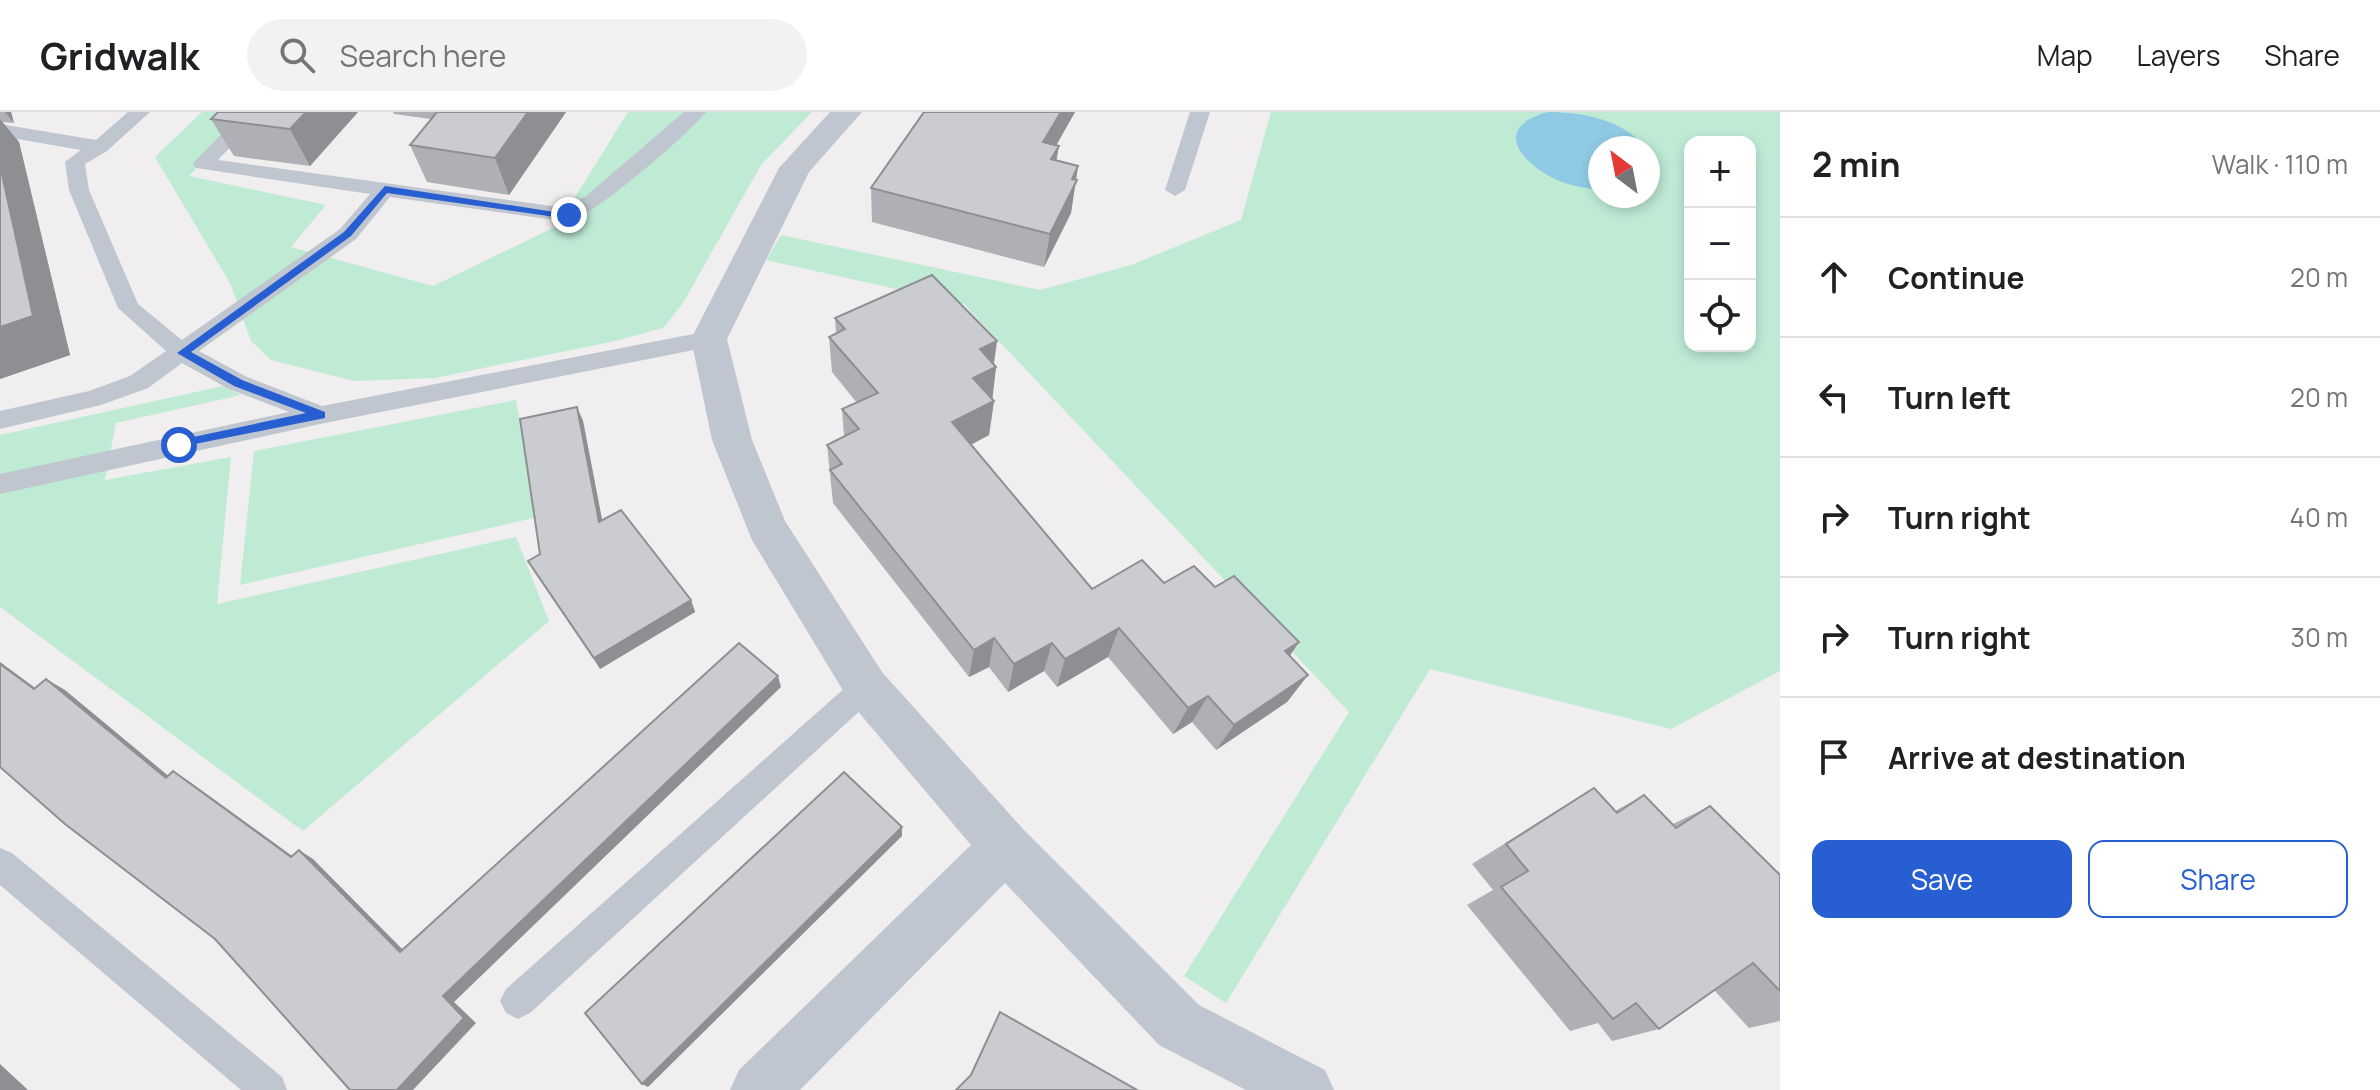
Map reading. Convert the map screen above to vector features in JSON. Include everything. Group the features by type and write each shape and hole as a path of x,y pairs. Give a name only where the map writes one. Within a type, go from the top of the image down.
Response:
{"street":[{"path":"847,112 795,168 709,339 732,440 767,528 866,687 1005,847 1179,1025 1305,1090"},
{"path":"759,1090 1005,847"}],"lane":[{"path":"140,112 100,147 75,162 79,190 129,308 183,353 238,383 321,415"},
{"path":"254,112 203,164 569,215 593,201 696,112"},
{"path":"1175,190 1200,112"},
{"path":"0,130 100,147"},
{"path":"0,420 92,399 139,382 348,234 385,189"},
{"path":"0,484 321,415 709,339"},
{"path":"518,1001 866,687"},
{"path":"0,864 269,1090"}],"green space":[{"path":"202,112 251,112 189,176 326,205 291,247 433,286 557,226 628,112 812,112 761,165 683,303 663,328 615,341 435,378 354,381 271,360 251,341 231,285 155,157"},
{"path":"1271,112 1780,112 1780,671 1671,729 1430,669 1226,1003 1184,976 1349,712 964,304 766,260 781,235 1040,290 1131,265 1241,220"},
{"path":"223,386 241,395 116,423 105,480 231,457 217,604 516,537 549,621 303,831 0,607 0,435"},
{"path":"516,400 538,517 240,585 254,451"}],"water":[{"path":"1548,112 1589,116 1614,124 1634,136 1588,136 1588,188 1562,182 1543,173 1523,155 1516,135 1520,126"}],"building":[{"path":"218,112 306,112 290,129 211,119"},
{"path":"437,112 528,112 495,158 410,145"},
{"path":"924,112 1061,112 1043,142 1059,146 1051,159 1078,166 1072,179 1077,180 1050,234 871,188"},
{"path":"0,165 33,316 0,327"},
{"path":"932,275 997,341 980,349 996,367 973,378 994,401 952,422 1092,589 1142,560 1164,583 1194,566 1215,587 1234,576 1299,642 1285,651 1308,675 1234,725 1208,696 1188,708 1119,628 1065,659 1052,643 1014,664 994,638 974,650 830,470 842,464 827,445 859,429 842,409 878,393 829,337 845,329 835,318"},
{"path":"577,407 599,522 621,510 691,600 594,658 528,561 540,554 520,419"},
{"path":"739,643 778,676 443,996 464,1018 397,1090 350,1090 215,939 65,824 0,767 0,664 34,689 46,679 166,778 173,771 291,857 299,850 400,952"},
{"path":"844,772 902,827 642,1084 585,1013"},
{"path":"1594,788 1617,813 1644,795 1676,828 1710,806 1780,875 1780,991 1753,963 1659,1029 1636,1003 1613,1019 1501,887 1528,871 1506,844"},
{"path":"1000,1012 1137,1090 956,1090 971,1075"}],"route":[{"path":"179,445 321,415 238,383 183,353 348,234 385,189 569,215"}]}
